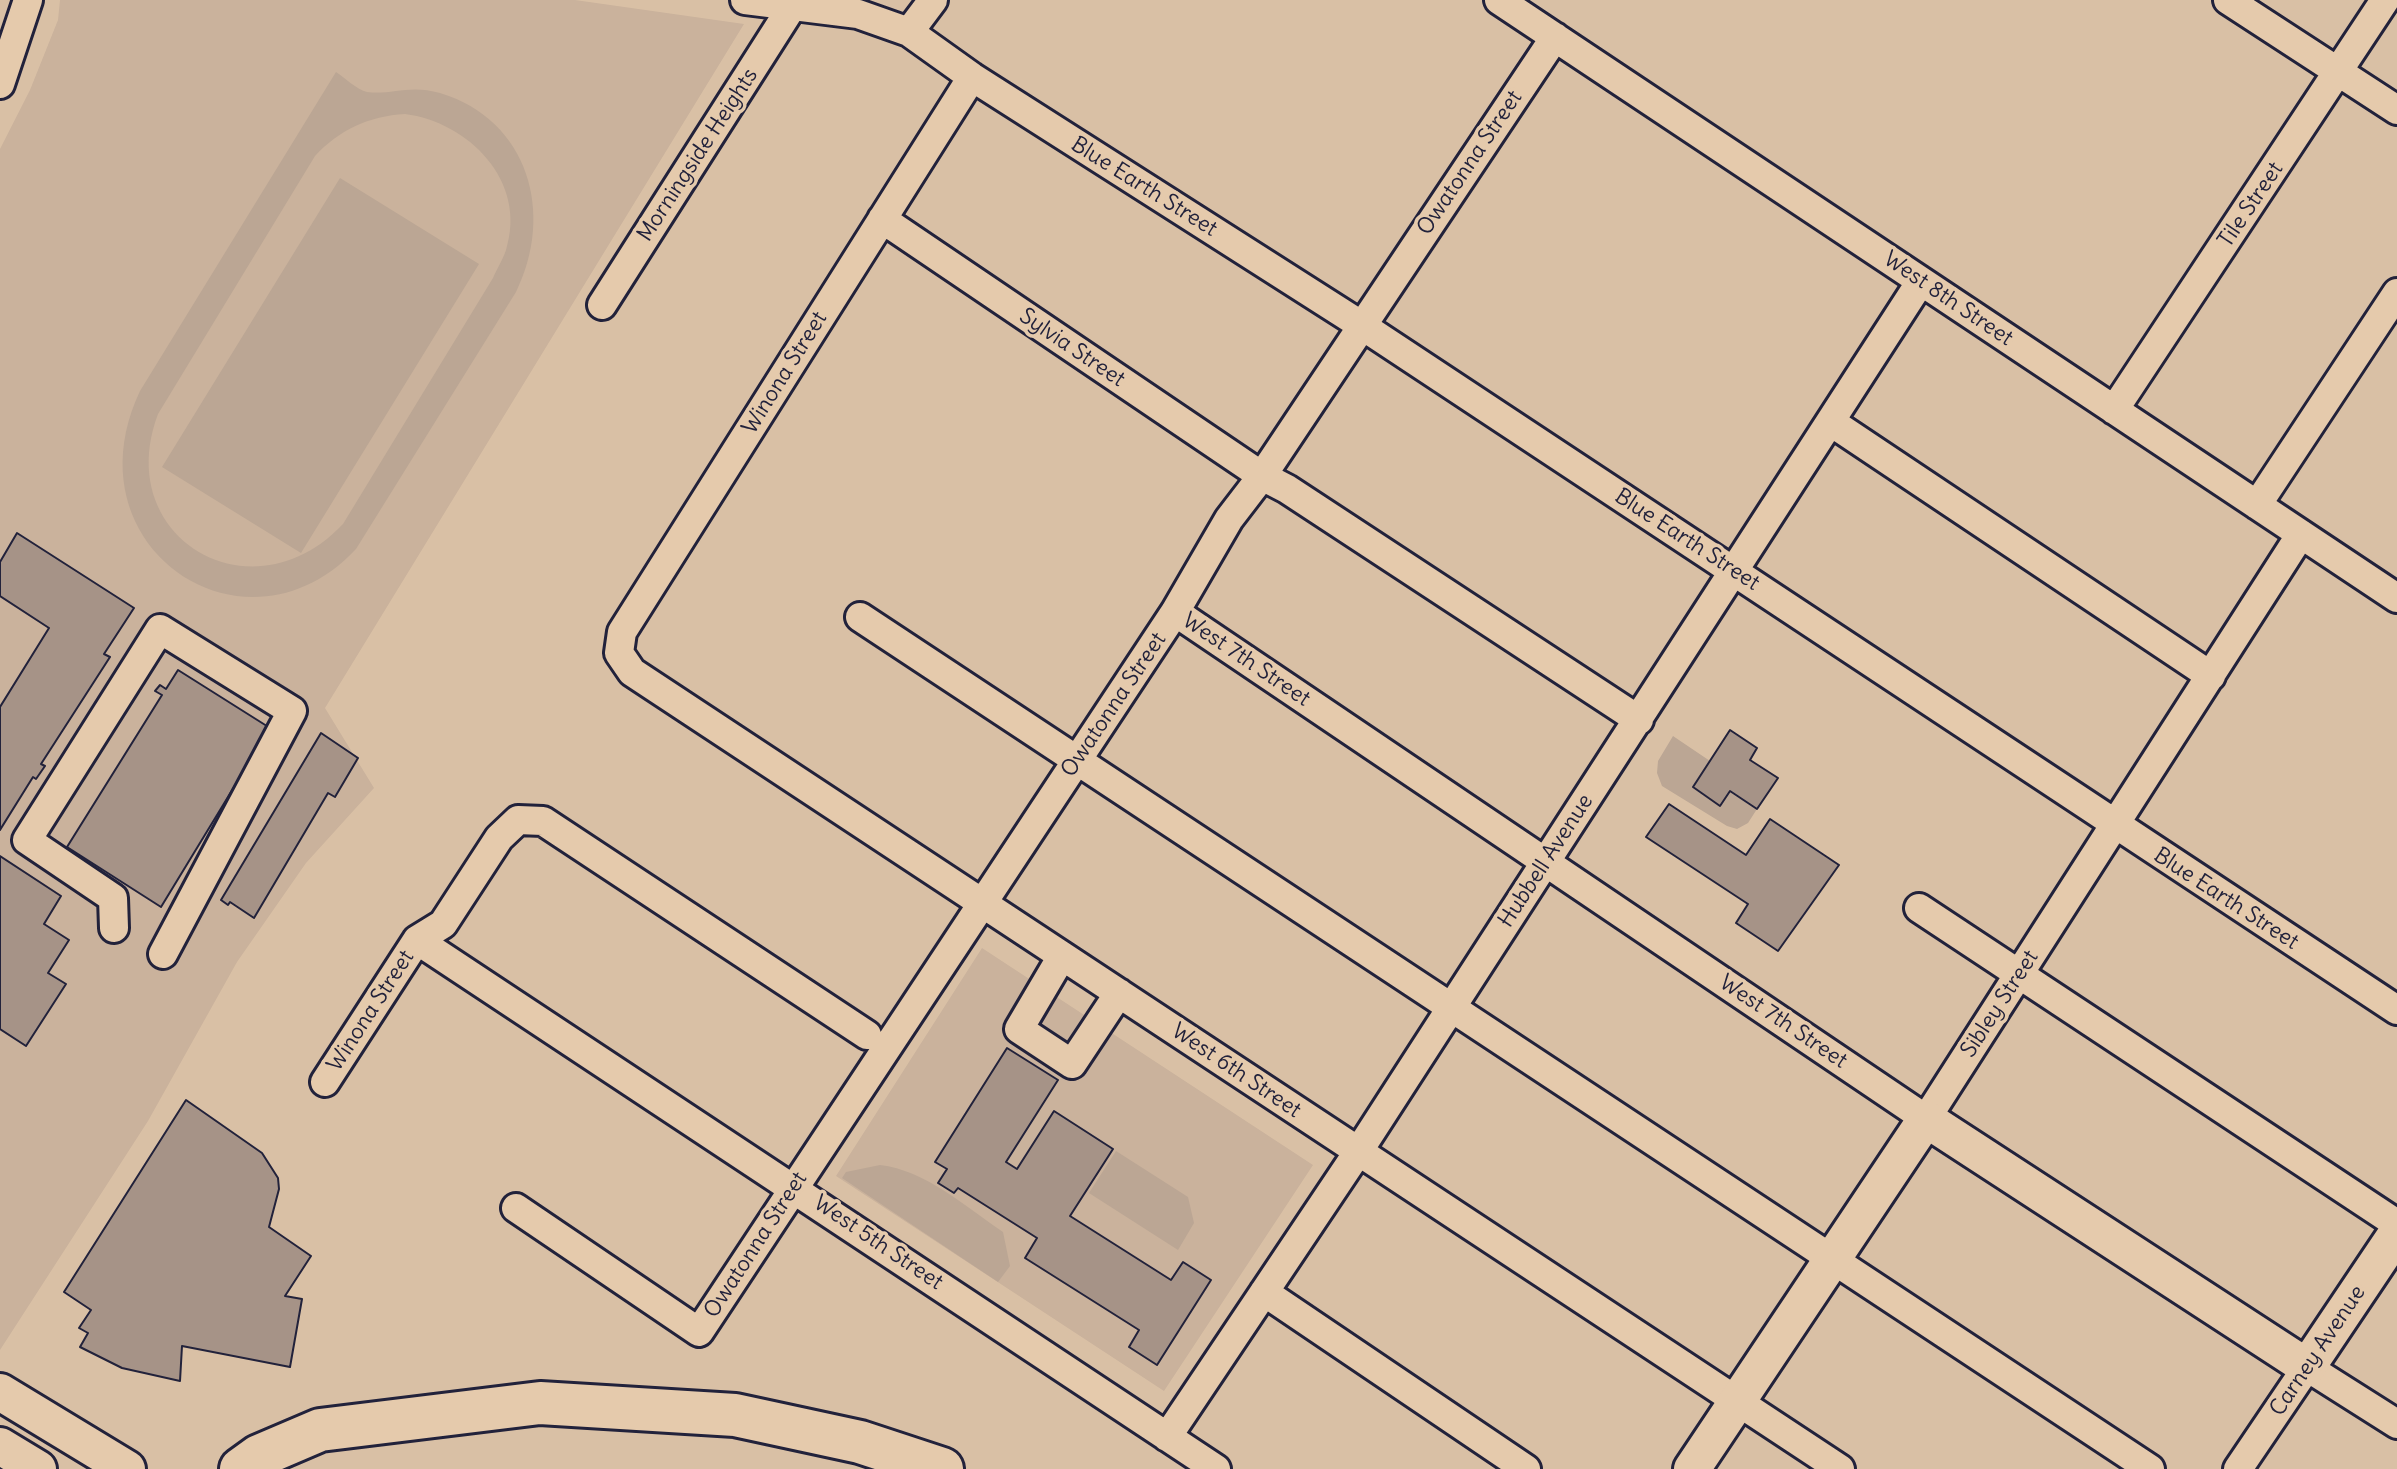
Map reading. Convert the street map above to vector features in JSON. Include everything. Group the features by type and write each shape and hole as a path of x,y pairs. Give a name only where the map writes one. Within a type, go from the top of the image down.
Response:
{"highway":[{"path":"241,1469 259,1456 320,1430 540,1403 735,1415 860,1442 942,1469"}],"main road":[{"name":"Sibley Street","path":"1692,1469 1926,1119"},
{"name":"West 7th Street","path":"1926,1119 2307,1367"},
{"name":"Carney Avenue","path":"2307,1367 2397,1233"},
{"path":"0,1392 127,1469"},
{"path":"0,1446 38,1469"}],"street":[{"path":"0,84 28,0"},
{"name":"Blue Earth Street","path":"745,0 858,14 909,32 972,77 1361,325 2397,1010"},
{"path":"909,32 933,0"},
{"name":"West 8th Street","path":"1499,0 2396,595"},
{"path":"2228,0 2397,110"},
{"name":"Tile Street","path":"2114,410 2385,0"},
{"name":"Morningside Heights","path":"602,305 793,5"},
{"name":"Owatonna Street","path":"516,1208 699,1332 1175,612 1229,519 1262,476 1555,37"},
{"name":"Winona Street","path":"632,672 619,653 622,632 972,77"},
{"name":"Sylvia Street","path":"882,219 1262,476 1287,489 1639,720"},
{"name":"Hubbell Avenue","path":"1167,1437 1358,1152 1736,572 1921,281"},
{"path":"2257,505 2397,293"},
{"path":"1831,422 2211,676"},
{"name":"Sibley Street","path":"1926,1119 2301,534"},
{"name":"West 7th Street","path":"1175,612 1926,1119"},
{"path":"860,617 2150,1469"},
{"path":"114,928 113,898 27,840 160,629 292,711 163,954"},
{"name":"West 6th Street","path":"632,672 1840,1469"},
{"name":"Winona Street","path":"325,1082 417,940 443,924 499,838 518,820 543,821 867,1035"},
{"path":"1919,908 2397,1224"},
{"name":"West 5th Street","path":"417,940 794,1186 1216,1469"},
{"path":"1062,956 1019,1029 1072,1064 1119,993"},
{"path":"1264,1292 1526,1469"},
{"name":"West 7th Street","path":"2307,1367 2397,1424"},
{"name":"Carney Avenue","path":"2238,1469 2307,1367"}],"shaded area":[{"path":"60,0 575,0 744,24 325,708 374,788 306,863 237,962 148,1121 0,1350 0,149 30,90 58,20"},
{"path":"336,72 367,92 419,89 440,93 470,106 495,125 513,147 526,173 533,202 533,232 528,262 516,292 356,549 312,583 265,596 219,592 179,573 147,541 127,498 123,447 140,391","holes":["405,114 428,119 470,142 487,159 500,179 508,201 511,225 506,250 493,278 343,524 307,552 269,565 232,565 199,552 172,529 154,497 149,458 158,414 315,156 334,139 367,121"]},
{"path":"340,178 479,264 301,553 162,467"},
{"path":"1673,736 1710,761 1694,788 1720,806 1730,791 1757,809 1748,823 1737,829 1727,826 1662,786 1657,773 1658,761"},
{"path":"982,948 1313,1165 1164,1391 836,1176"},
{"path":"1116,1151 1188,1197 1194,1223 1178,1250 1089,1193"},
{"path":"880,1165 897,1168 929,1182 1003,1232 1010,1266 998,1282 842,1178 846,1172"}],"building":[{"path":"17,533 134,608 104,654 110,657 41,764 45,766 36,779 33,777 0,830 0,707 49,628 0,596 0,562"},
{"path":"178,670 270,728 161,907 67,847 162,695 155,691 160,685 166,689"},
{"path":"1730,730 1757,748 1750,760 1778,778 1757,809 1730,791 1720,806 1693,787"},
{"path":"321,733 358,758 335,797 328,793 254,918 230,902 228,905 221,900"},
{"path":"1669,804 1746,855 1770,819 1839,865 1778,951 1736,923 1748,904 1646,837"},
{"path":"0,856 61,896 44,924 69,940 48,973 66,984 26,1046 0,1029"},
{"path":"1007,1048 1058,1080 1006,1162 1017,1169 1054,1111 1113,1149 1070,1216 1171,1280 1183,1262 1211,1280 1157,1365 1129,1347 1139,1330 1025,1258 1037,1238 958,1188 954,1193 938,1183 947,1169 935,1162"},
{"path":"186,1100 262,1153 278,1178 279,1189 269,1227 311,1256 285,1296 302,1299 290,1367 182,1346 180,1381 122,1368 80,1347 88,1333 79,1328 91,1310 64,1292"}]}
